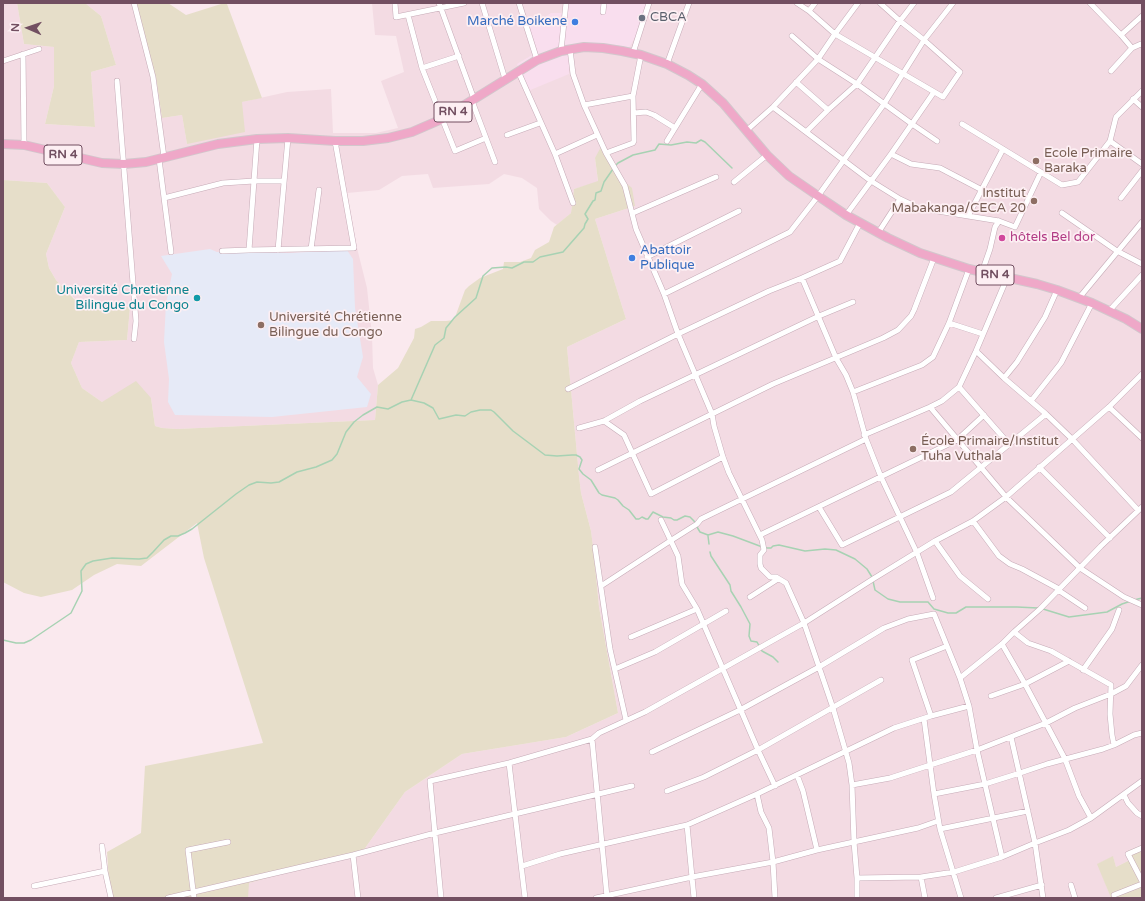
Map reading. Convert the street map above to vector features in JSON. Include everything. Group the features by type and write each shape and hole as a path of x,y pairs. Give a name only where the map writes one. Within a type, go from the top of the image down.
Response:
{"highway":[{"name":"RN 4","path":"3,144 24,145 102,163 124,164 146,162 218,144 257,139 288,138 335,142 388,138 412,132 442,119 537,60 570,49 584,47 603,48 637,54 667,64 702,84 723,103 767,155 789,176 846,215 878,233 934,258 969,269 1057,290 1092,303 1141,326"}],"street":[{"path":"134,3 153,77 170,252"},
{"path":"395,3 396,17 408,15 440,5 464,3"},
{"path":"482,3 505,79"},
{"path":"519,3 537,60"},
{"path":"561,51 566,3"},
{"path":"603,12 604,3"},
{"path":"606,153 634,142 634,96 637,54 650,3"},
{"path":"667,64 689,3"},
{"path":"797,3 809,11 835,34 943,97 960,72 880,3"},
{"path":"809,11 816,3"},
{"path":"746,131 774,107 818,59 858,3"},
{"path":"807,131 857,84 914,3"},
{"path":"664,294 790,232 818,196 884,104 924,40 953,3"},
{"path":"1090,3 1132,48"},
{"path":"440,5 495,162"},
{"path":"408,15 422,68 455,151 486,138"},
{"path":"1121,35 1142,16"},
{"path":"792,36 818,59 857,84 938,141"},
{"path":"1111,70 1132,48 1141,44 1142,45"},
{"path":"3,61 39,49"},
{"path":"570,49 573,74 584,105 597,135 624,186 636,229 712,414 714,426 729,473 760,535 764,548 760,555 761,568 770,577 778,579 786,584 804,623 833,708 849,763 852,785 857,898"},
{"path":"23,54 24,145"},
{"path":"422,68 458,56"},
{"path":"518,71 555,154 573,203"},
{"path":"117,81 136,321 134,339"},
{"path":"796,82 828,110"},
{"path":"667,141 702,84"},
{"path":"962,124 1062,185 1078,182 1110,141 1116,117 1142,91"},
{"path":"846,215 934,92"},
{"path":"584,105 634,96"},
{"path":"1133,100 1142,107"},
{"path":"774,107 871,181 900,199 919,208 999,221 1015,227 1041,172"},
{"path":"634,113 646,112 654,115 675,128"},
{"path":"507,135 540,123"},
{"path":"555,154 597,135"},
{"path":"278,250 288,138"},
{"path":"249,250 257,139"},
{"path":"1110,141 1142,164"},
{"path":"222,251 354,248 335,142"},
{"path":"968,216 1003,149"},
{"path":"891,154 911,164 940,168 982,190"},
{"path":"734,182 767,155"},
{"path":"1121,198 1142,171"},
{"path":"632,213 716,177"},
{"path":"164,198 223,183 284,181"},
{"path":"311,249 319,190"},
{"path":"878,233 900,199"},
{"path":"648,257 739,212"},
{"path":"1062,213 1117,251 1142,264"},
{"path":"982,272 990,249 995,227 999,221"},
{"path":"1079,298 1142,222"},
{"path":"568,390 678,334 770,291 840,261 860,223"},
{"path":"598,470 773,384 883,338 898,330 911,316 914,310 934,258"},
{"path":"853,392 922,365 933,358 949,323 969,269"},
{"path":"1109,311 1142,275"},
{"path":"802,278 836,358 846,375 853,392 865,437 881,477 917,553 933,598"},
{"path":"601,586 670,540 696,525 701,519 865,437 942,401 959,386 984,334 1007,278"},
{"path":"1004,378 1018,362 1045,317 1057,290"},
{"path":"579,428 604,421 640,401 819,316 853,302"},
{"path":"1031,401 1061,363 1092,303"},
{"path":"949,323 984,334"},
{"path":"960,678 1002,644 1040,609 1140,508 1046,414 1004,378 976,351"},
{"path":"441,898 430,781 508,763 592,738 599,733 645,712 804,623 873,579 973,521 1006,496 1109,407 1142,374"},
{"path":"959,386 1008,444"},
{"path":"930,407 980,468 1006,496 1080,568 1124,597 1142,605"},
{"path":"1109,407 1142,438"},
{"path":"819,507 842,545 951,492 1046,414"},
{"path":"760,535 957,440 984,415"},
{"path":"604,421 624,435 651,494 723,457"},
{"path":"1038,467 1110,538"},
{"path":"660,520 678,556 682,584 697,609 774,786"},
{"path":"973,521 999,556 1004,560 1059,589 1085,608"},
{"path":"935,542 960,576 988,599"},
{"path":"595,547 610,649 626,720"},
{"path":"750,597 778,579"},
{"path":"631,637 697,609"},
{"path":"1083,670 1112,629 1119,610"},
{"path":"615,669 655,652 726,611"},
{"path":"652,752 740,710 819,667 884,628 908,619 934,614 960,678 969,706 977,750 1002,857"},
{"path":"1014,632 1028,643 1051,651 1111,685 1110,714 1114,745"},
{"path":"1002,644 1065,760 1079,796 1091,818"},
{"path":"931,716 912,660 947,646"},
{"path":"991,696 1025,684 1069,662"},
{"path":"852,785 890,778 977,750 1046,723 1075,708 1111,694 1126,686 1142,665"},
{"path":"667,791 704,776 758,750 880,680"},
{"path":"522,866 560,854 687,825 757,794 894,728 969,706"},
{"path":"924,719 938,821 961,898"},
{"path":"934,794 985,784 1047,764 1114,745 1134,735 1142,733"},
{"path":"1011,737 1028,811 1042,884 1043,898"},
{"path":"592,738 607,897"},
{"path":"508,763 525,898"},
{"path":"797,775 803,791 817,850"},
{"path":"857,878 921,877 954,872 1002,857 1069,830 1091,818 1142,781"},
{"path":"168,898 193,895 435,833 632,786"},
{"path":"757,794 762,812 769,828 775,898"},
{"path":"1124,794 1128,802 1137,813 1142,816"},
{"path":"940,829 1028,811"},
{"path":"596,898 607,897 692,877 773,862 817,850 918,828 938,821"},
{"path":"687,825 694,898"},
{"path":"193,895 188,850 228,842"},
{"path":"102,846 105,871 111,898"},
{"path":"1114,895 1142,882 1128,854 1142,848"},
{"path":"353,855 358,898"},
{"path":"34,886 105,871"},
{"path":"921,877 925,898"},
{"path":"996,898 1042,884"},
{"path":"1071,885 1075,898"}],"shaded area":[{"path":"3,3 17,3 24,44 54,47 54,86 45,124 95,127 91,72 116,65 101,16 85,3 136,3 142,34 156,78 162,118 182,115 187,144 242,102 287,92 331,89 333,133 376,133 398,128 381,81 404,72 396,36 375,35 372,3 1142,3 1142,845 1127,851 1128,861 1116,867 1113,857 1098,864 1111,898 248,898 248,883 363,851 405,792 462,754 566,737 618,713 599,607 591,531 581,493 567,347 626,319 595,219 635,206 595,158 598,182 574,189 571,213 557,225 539,209 537,188 522,178 504,174 489,184 433,188 428,174 402,176 379,190 347,193 357,248 367,288 372,335 373,368 378,385 375,420 177,429 155,426 151,398 102,402 82,388 71,363 79,342 127,340 130,307 105,307 75,299 56,280 49,268 46,254 65,207 47,183 3,180"},
{"path":"17,3 85,3 101,16 116,65 91,72 95,127 45,124 54,86 54,47 24,44"},
{"path":"136,3 168,3 186,15 221,4 227,4 262,98 242,102 245,132 187,144 182,115 162,118 156,78 142,34"},
{"path":"566,3 649,3 643,23 629,48 622,52 569,50 569,74 528,91 517,64 532,55 525,30 551,13 565,13"},
{"path":"603,143 625,182 632,188 635,206 595,219 626,319 567,347 581,493 591,531 599,607 618,713 566,737 462,754 405,792 363,851 249,883 248,898 110,898 107,852 141,833 145,766 263,743 204,558 197,523 141,566 117,564 94,575 72,590 41,597 24,593 3,582 3,180 47,183 65,207 46,254 49,268 56,280 74,299 105,307 130,307 127,340 79,342 71,363 82,388 102,402 136,381 151,398 155,426 162,428 177,429 375,420 378,385 398,368 414,338 415,329 431,321 454,320 465,290 469,286 480,278 503,269 504,262 520,262 531,258 535,250 549,242 554,227 571,213 574,189 598,181 595,158"},
{"name":"Université Chrétienne Bilingue du Congo","path":"210,249 217,252 289,253 347,250 353,259 355,308 363,357 357,377 371,394 367,407 272,417 175,415 168,402 169,379 164,342 166,303 172,274 161,256"},
{"path":"1142,845 1142,898 1111,898 1097,864 1113,856 1116,867 1128,861 1127,851"}],"waterway":[{"path":"615,166 633,155 655,150 659,144 671,145 687,142 696,143 701,140 732,168"},
{"path":"411,400 435,345 444,338 446,328 455,317 476,298 483,276 492,268 512,268 524,262 533,262 540,257 563,252 584,228 588,219 585,214 595,200 596,193 601,191 604,182 613,169"},
{"path":"3,640 24,643 31,640 71,613 82,591 81,571 86,564 93,561 112,558 147,558 164,540 171,536 178,536 192,529 249,485 257,482 279,482 297,472 316,467 332,460 337,454 346,432 354,422 363,415 377,407 388,409 402,402 411,400 424,403 433,408 439,419 456,415 465,416 471,412 480,410 491,410 513,431 545,455 576,455 580,457 582,460 579,469 591,480 599,493 618,500 636,519 642,517 648,519 653,512 674,520 685,516 690,517 695,523"},
{"path":"697,527 700,532 708,535 718,532 765,548 771,548 779,545 805,551 825,549 836,550 855,559 867,569 872,577"},
{"path":"708,536 709,544"},
{"path":"710,552 711,556 730,585 731,591 750,624 749,636 751,641 757,642 762,651 773,657 778,662"},
{"path":"873,581 875,590 888,599 900,602 928,602 934,609 948,613 956,613 966,607 1038,608"},
{"path":"1134,600 1142,598"},
{"path":"1043,609 1069,617 1107,612 1131,601"}],"place":[{"name":"CBCA","path":"642,18"},
{"name":"Marché Boikene","path":"575,22"},
{"name":"Ecole Primaire Baraka","path":"1036,161"},
{"name":"Institut Mabakanga/CECA 20","path":"1034,201"},
{"name":"hôtels Bel dor","path":"1002,238"},
{"name":"Abattoir Publique","path":"632,258"},
{"name":"Université Chretienne Bilingue du Congo","path":"197,298"},
{"name":"Université Chrétienne Bilingue du Congo","path":"261,325"},
{"name":"École Primaire/Institut Tuha Vuthala","path":"913,449"}]}
